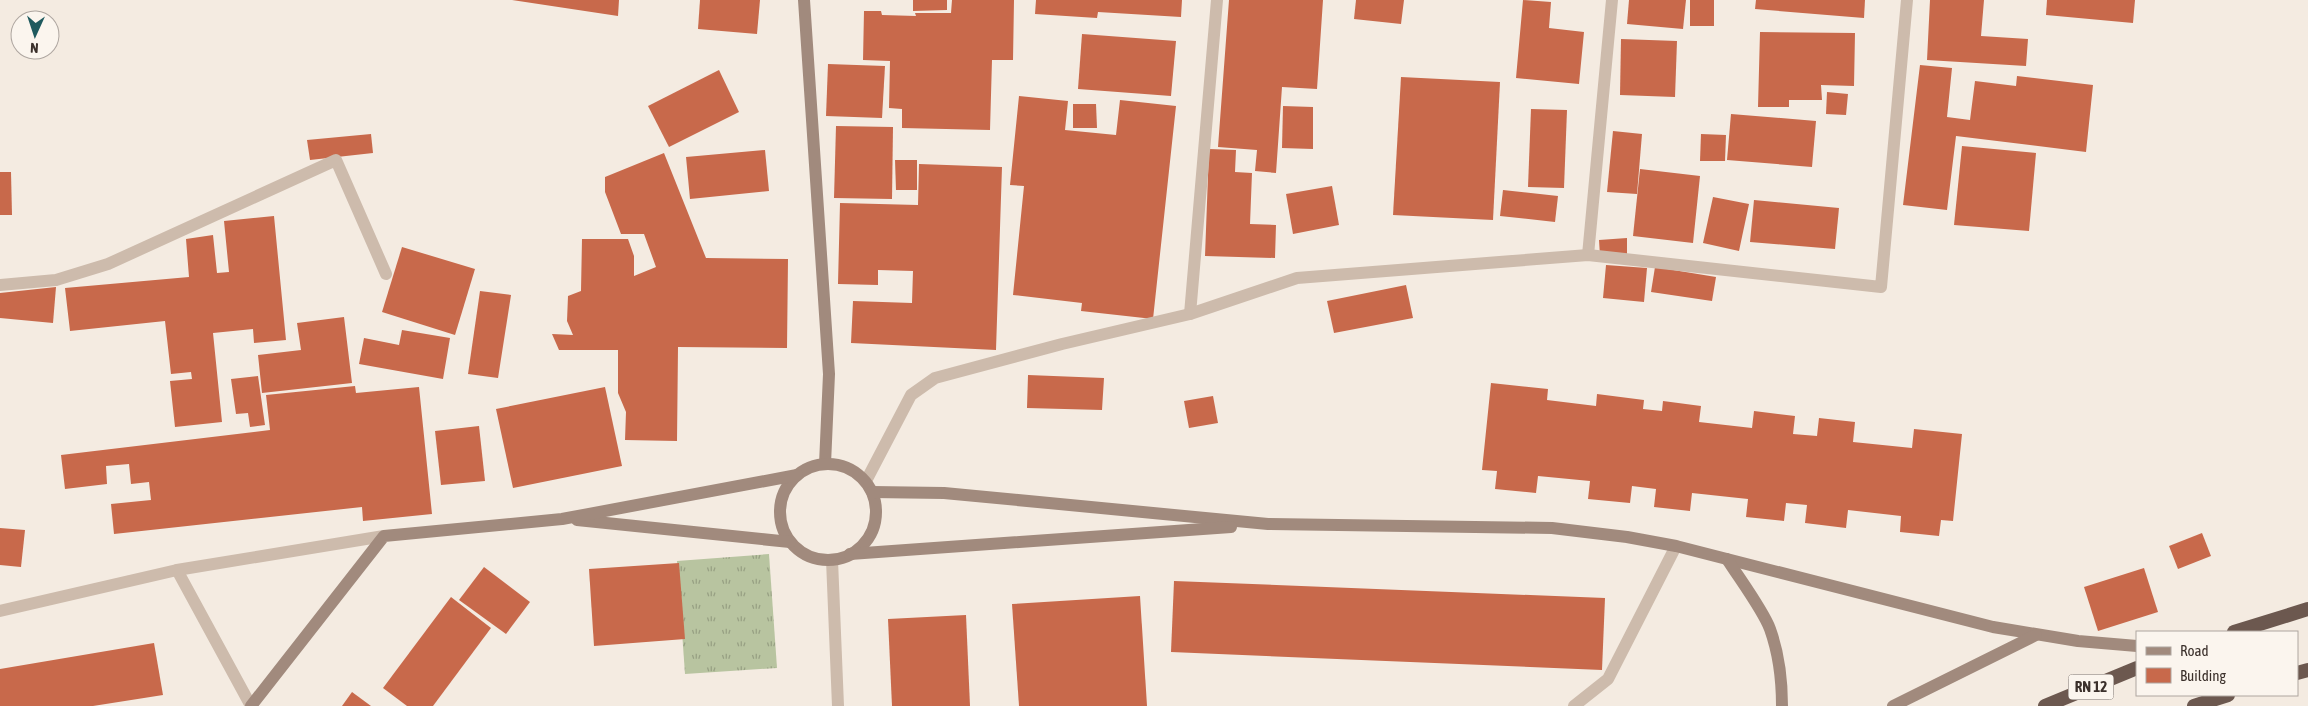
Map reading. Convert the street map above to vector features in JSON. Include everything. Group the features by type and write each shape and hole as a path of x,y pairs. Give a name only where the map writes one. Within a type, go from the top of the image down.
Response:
{"highway":[{"path":"2237,631 2308,609"},
{"name":"RN 12","path":"2045,706 2136,668"},
{"path":"2194,706 2225,696"}],"main road":[{"path":"804,0 829,374 825,464"},
{"path":"251,706 384,536 562,519 797,475 810,468 825,464 840,465 854,471 869,487 877,515 868,538 850,554"},
{"path":"797,475 785,489 780,507 781,526 790,542 801,553 816,559 832,560 850,554 1268,524"},
{"path":"869,487 1268,524 1552,528 1627,537 1676,546 1993,627 2036,635 2136,646"},
{"path":"562,519 790,542"},
{"path":"1727,559 1770,627 1778,659 1782,706"},
{"path":"1893,706 2036,635"}],"street":[{"path":"1190,314 1217,0"},
{"path":"1588,255 1612,0"},
{"path":"869,487 911,395 935,378 1062,344 1190,314 1297,278 1588,255 1881,287 1907,0"},
{"path":"0,285 56,280 108,264 336,160 386,274"},
{"path":"0,611 177,570 384,536"},
{"path":"1574,706 1608,679 1676,546"},
{"path":"832,560 838,706"},
{"path":"177,570 251,706"}],"green space":[{"path":"769,554 777,668 685,674 677,561"}],"building":[{"path":"512,0 619,0 618,16"},
{"path":"700,0 760,0 757,34 698,29"},
{"path":"913,0 947,0 947,10 913,11"},
{"path":"952,0 1014,0 1013,60 992,60 990,130 902,128 902,109 889,108 890,61 863,60 864,11 881,11 882,15 916,16 915,13 951,13"},
{"path":"1036,0 1182,0 1181,17 1098,12 1097,18 1035,14"},
{"path":"1229,0 1323,0 1317,89 1282,87 1276,173 1255,171 1257,150 1218,147"},
{"path":"1356,0 1404,0 1401,24 1354,19"},
{"path":"1523,0 1551,2 1549,28 1584,32 1579,84 1516,78"},
{"path":"1629,0 1686,0 1683,29 1627,24"},
{"path":"1690,0 1714,0 1714,26 1690,26"},
{"path":"1756,0 1865,0 1864,18 1755,9"},
{"path":"1930,0 1984,0 1981,36 2028,39 2026,66 1927,60"},
{"path":"2047,0 2135,0 2133,23 2046,15"},
{"path":"1760,32 1855,33 1854,86 1821,85 1822,100 1789,100 1789,107 1758,107"},
{"path":"1082,34 1176,41 1171,96 1078,89"},
{"path":"1621,39 1677,41 1675,97 1620,95"},
{"path":"828,64 885,66 882,118 826,116"},
{"path":"1920,65 1952,68 1947,117 1970,120 1975,81 2016,86 2017,76 2093,85 2086,152 1956,136 1947,210 1903,205"},
{"path":"719,70 739,112 669,147 648,106"},
{"path":"1401,77 1500,82 1493,220 1393,215"},
{"path":"1827,92 1848,94 1846,115 1826,114"},
{"path":"1019,96 1068,101 1065,130 1116,135 1120,100 1176,106 1153,319 1081,311 1082,303 1013,295 1024,186 1010,185"},
{"path":"1073,104 1096,104 1097,128 1073,128"},
{"path":"1283,106 1313,107 1313,149 1282,148"},
{"path":"1531,109 1567,110 1564,188 1528,187"},
{"path":"1731,114 1816,121 1812,167 1727,160"},
{"path":"836,126 893,127 892,199 834,198"},
{"path":"1613,131 1642,134 1637,194 1607,192"},
{"path":"371,134 373,153 310,160 307,140"},
{"path":"1701,134 1726,135 1725,161 1700,161"},
{"path":"1962,146 2036,153 2029,231 1954,225"},
{"path":"1209,149 1236,150 1235,172 1252,173 1250,224 1276,225 1275,258 1205,256"},
{"path":"765,150 769,191 690,199 686,157"},
{"path":"664,153 706,258 788,259 787,348 678,347 677,441 625,440 626,412 618,393 618,350 559,350 552,334 573,335 567,321 568,296 581,291 582,239 628,239 634,256 634,276 656,267 644,234 621,234 605,192 605,177"},
{"path":"895,160 917,160 917,190 896,190"},
{"path":"919,164 1002,167 996,350 851,343 853,301 912,303 913,271 878,270 878,285 838,284 840,203 918,205"},
{"path":"1640,169 1700,176 1693,243 1633,236"},
{"path":"0,172 11,172 12,215 0,215"},
{"path":"1332,186 1339,225 1293,234 1286,194"},
{"path":"1503,190 1558,196 1555,222 1500,216"},
{"path":"1713,197 1749,204 1739,251 1703,243"},
{"path":"1754,200 1839,208 1835,249 1750,242"},
{"path":"274,216 286,340 254,343 253,329 213,333 222,422 175,427 170,381 192,379 191,372 171,374 165,321 70,331 65,288 189,277 186,239 213,235 217,273 229,272 224,221"},
{"path":"1627,238 1627,254 1600,256 1599,240"},
{"path":"402,247 475,269 455,335 382,312"},
{"path":"1606,265 1647,268 1644,302 1603,298"},
{"path":"1655,267 1716,277 1712,301 1651,292"},
{"path":"1406,285 1413,318 1334,333 1327,301"},
{"path":"56,287 53,323 0,318 0,293"},
{"path":"480,291 511,295 498,378 468,374"},
{"path":"344,317 352,383 262,393 258,355 301,350 297,323"},
{"path":"402,330 450,338 443,379 359,364 364,338 399,345"},
{"path":"1028,375 1104,378 1102,410 1027,408"},
{"path":"258,376 265,425 250,427 248,413 236,414 231,379"},
{"path":"1491,383 1548,389 1547,400 1596,406 1597,394 1644,400 1643,409 1662,411 1663,401 1701,406 1699,422 1752,428 1754,411 1795,416 1793,434 1817,436 1819,418 1855,422 1853,442 1912,448 1914,429 1962,434 1953,521 1941,520 1939,536 1900,532 1901,516 1848,510 1846,528 1805,523 1807,505 1786,503 1784,521 1746,517 1748,499 1692,493 1690,511 1654,507 1656,489 1632,486 1630,503 1588,499 1590,481 1538,476 1536,493 1495,489 1497,471 1482,470"},
{"path":"355,386 356,393 419,387 432,514 363,521 362,507 114,534 111,504 151,500 149,482 131,484 129,464 106,466 107,484 65,489 61,455 270,430 266,395"},
{"path":"605,387 622,466 513,488 496,409"},
{"path":"1213,396 1218,423 1189,428 1184,401"},
{"path":"479,426 485,481 441,485 435,431"},
{"path":"0,528 25,530 21,567 0,565"},
{"path":"2202,533 2211,556 2178,569 2169,546"},
{"path":"679,563 685,639 594,646 589,569"},
{"path":"484,567 530,602 506,634 459,600"},
{"path":"2144,568 2158,612 2098,631 2084,587"},
{"path":"1174,581 1605,598 1602,670 1171,652"},
{"path":"1140,596 1147,706 1019,706 1012,604"},
{"path":"451,597 491,628 433,706 407,706 383,688"},
{"path":"966,615 970,706 892,706 888,619"},
{"path":"154,643 163,695 93,706 0,706 0,669"},
{"path":"352,692 371,706 342,706"}]}
